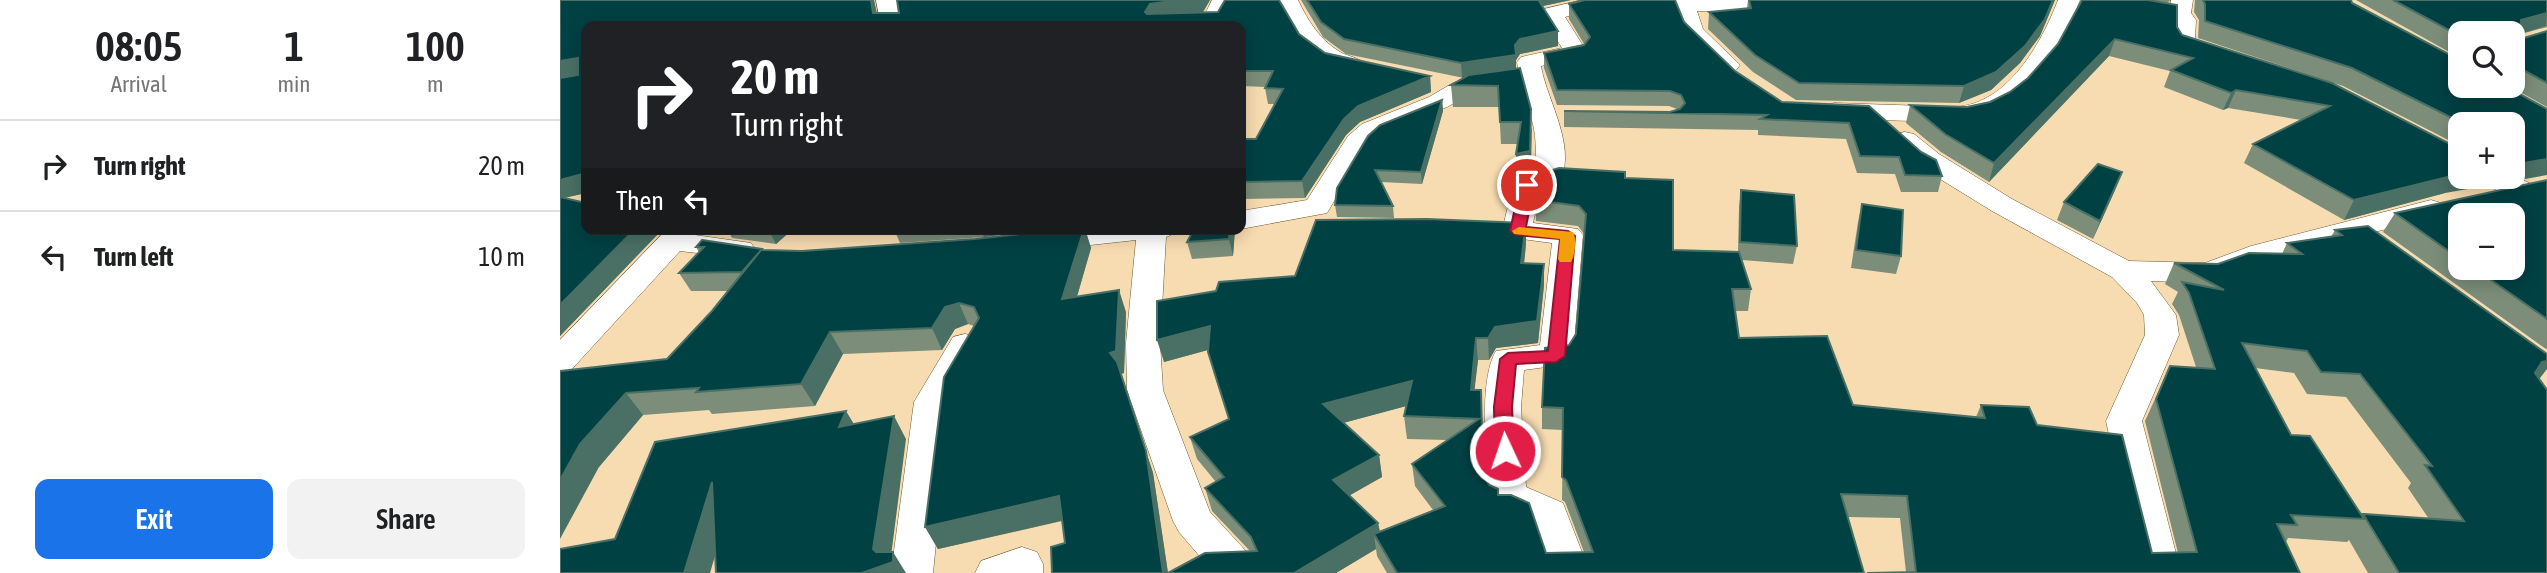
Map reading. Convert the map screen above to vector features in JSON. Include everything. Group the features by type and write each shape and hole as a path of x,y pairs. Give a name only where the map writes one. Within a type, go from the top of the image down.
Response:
{"street":[{"path":"887,0 891,21"},
{"path":"1287,0 1312,43 1326,55 1337,61 1375,70"},
{"path":"1569,573 1549,513 1507,495 1503,407 1508,359 1556,356 1568,236 1505,230 1527,185 1546,182 1550,138 1530,78 1529,61 1575,52 1552,14 1606,0"},
{"path":"1815,110 1963,114 1985,108 2003,96 2039,62 2055,36 2069,0"},
{"path":"1742,79 1693,31 1684,5 1771,5"},
{"path":"2176,9 2185,20 2184,44 2236,60"},
{"path":"1187,21 1216,15"},
{"path":"1425,81 1462,88 1530,78"},
{"path":"1246,219 1317,207 1357,142 1371,129 1438,102 1462,88"},
{"path":"1872,111 1929,160 2002,205 2123,270 2149,297 2160,315 2162,335 2124,421 2160,573"},
{"path":"1544,115 1572,116"},
{"path":"2123,270 2208,273 2262,252 2501,190"},
{"path":"1322,200 1318,229 1331,230"},
{"path":"2354,229 2387,251"},
{"path":"560,361 678,235 768,253"},
{"path":"1011,245 1108,235"},
{"path":"1156,235 1143,343 1145,390 1193,521 1241,573"},
{"path":"912,573 932,401 969,338"},
{"path":"996,573 1021,564 1022,573"}],"building":[{"path":"560,0 871,0 873,13 899,13 897,0 1179,0 1150,4 1145,12 1147,14 1218,12 1225,0 1279,0 1299,34 1325,53 1430,76 1358,106 1344,119 1302,181 1246,182 1246,139 1256,139 1283,89 1265,88 1273,71 1246,71 1246,21 581,21 581,174 560,180 560,78 578,75 578,58 560,61"},
{"path":"1307,0 1539,0 1558,31 1520,39 1515,45 1516,55 1461,63 1344,39 1321,22"},
{"path":"1585,0 1675,0 1684,22 1735,71 1782,102 1869,106 1921,152 1936,160 1942,176 1905,175 1899,157 1860,156 1849,123 1760,119 1767,115 1564,111 1670,112 1680,109 1685,103 1681,95 1670,91 1557,90 1544,53 1584,45 1590,37 1569,4"},
{"path":"1749,0 2053,0 2045,19 2025,46 1996,72 1964,86 1799,83 1755,55 1709,12 1751,8"},
{"path":"2082,0 2148,0 2177,5 2177,27 2182,35 2332,83 2448,143 2448,177 2354,200 2253,144 2330,106 2236,90 2231,93 2171,70 2193,58 2115,39 1994,163 1945,134 1910,105 1967,107 1990,102 2010,92 2028,78 2058,44"},
{"path":"2203,0 2351,0 2352,3 2448,54 2448,98 2525,97 2547,109 2547,159 2525,163 2525,112 2448,112 2448,116 2352,68 2205,21"},
{"path":"2393,0 2547,0 2547,13 2521,21 2448,21 2448,30"},
{"path":"2547,31 2547,83 2525,71 2525,38"},
{"path":"1520,68 1531,109 1530,151 1516,154 1521,122 1500,122 1498,86 1451,85 1469,75"},
{"path":"1442,100 1421,172 1375,170 1393,206 1335,205 1337,188 1368,136 1380,125"},
{"path":"2098,164 2122,172 2100,221 2064,202"},
{"path":"1559,168 1625,172 1625,178 1673,180 1673,250 1739,252 1751,289 1732,289 1739,338 1827,336 1853,405 1985,418 1981,405 2029,407 2037,425 2122,435 2152,553 2197,552 2156,399 2170,366 2215,369 2189,293 2182,282 2224,290 2174,263 2218,264 2249,253 2302,254 2287,243 2342,235 2335,230 2368,226 2547,354 2547,361 2542,362 2535,373 2547,390 2547,573 2399,573 2363,514 2464,521 2425,465 2432,466 2360,374 2321,372 2307,351 2242,343 2291,435 2310,436 2364,519 2291,515 2297,525 2277,524 2300,573 1867,573 1916,572 1907,496 1841,494 1864,573 1397,573 1374,534 1445,506 1412,464 1479,419 1404,416 1412,381 1323,404 1379,455 1333,480 1378,523 1294,573 1168,573 1205,553 1257,551 1251,537 1205,488 1224,477 1190,437 1229,419 1208,352 1210,326 1157,340 1157,301 1216,291 1219,282 1295,276 1316,220 1427,219 1526,223 1521,263 1544,264 1537,321 1495,327 1488,338 1476,338 1471,390 1481,390 1483,473 1489,485 1498,489 1498,495 1511,495 1529,503 1546,553 1593,552 1566,480 1562,477 1563,408 1542,407 1545,348 1569,345 1576,334 1586,214 1579,206 1536,200 1542,173"},
{"path":"2547,180 2547,319 2491,280 2525,280 2525,203 2448,203 2448,251 2395,213 2506,189 2525,189 2525,185"},
{"path":"1741,190 1794,195 1797,246 1740,242"},
{"path":"560,197 581,202 581,235 629,235 560,305"},
{"path":"1862,204 1903,210 1901,256 1856,250"},
{"path":"1011,235 1082,235 1062,299 1119,290 1116,351 1110,353 1117,362 1146,451 1163,573 1052,573 1051,547 1065,543 1059,496 925,527 944,377 979,318 974,307 959,303 945,307 932,328 830,332 801,384 696,392 699,388 626,393 580,444 560,480 560,371 667,359 712,311 761,250 802,251"},
{"path":"1191,235 1229,235 1229,239 1187,242"},
{"path":"702,240 762,249 742,272 679,273 704,247 696,247"},
{"path":"846,411 839,427 894,416 873,549 876,552 893,552 893,562 862,573 716,573 712,482 684,573 560,573 560,549 615,539 655,442"}],"slow traffic":[{"path":"1519,231 1568,236 1566,259"}],"route":[{"path":"1505,451 1503,407 1508,359 1556,356 1568,236 1517,231 1527,185"}]}
